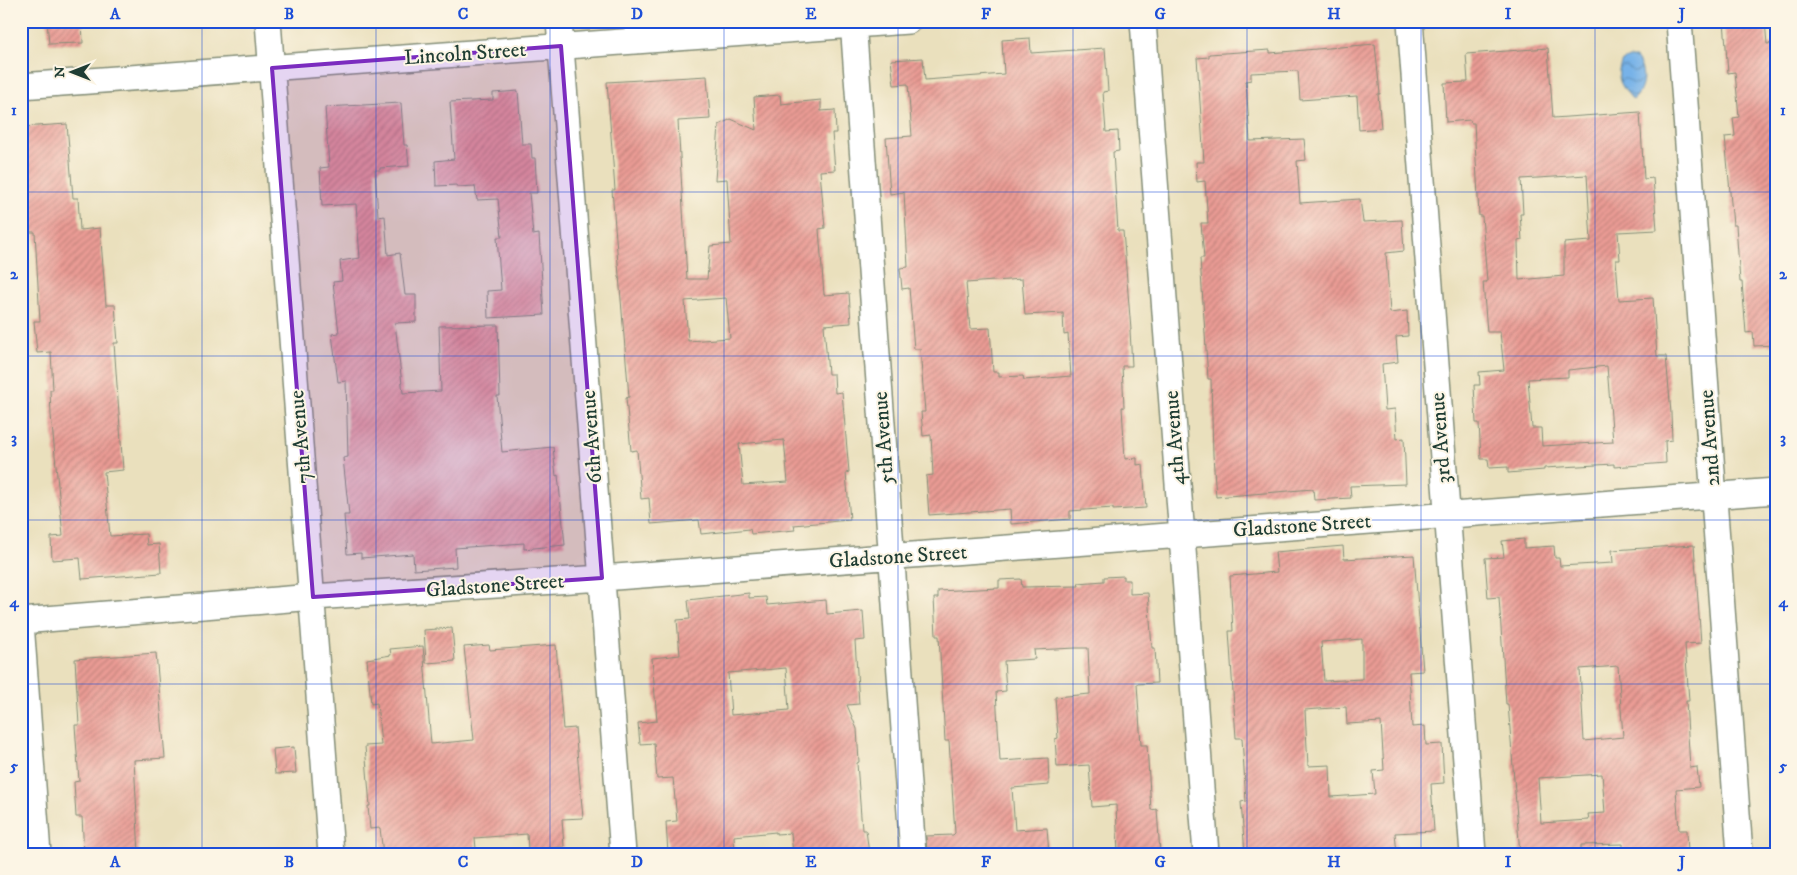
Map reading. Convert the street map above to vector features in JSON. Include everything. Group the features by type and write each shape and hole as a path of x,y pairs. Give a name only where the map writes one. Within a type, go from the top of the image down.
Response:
{"street":[{"name":"7th Avenue","path":"268,21 332,854"},
{"name":"Lincoln Street","path":"21,86 272,68 560,33 908,21"},
{"name":"4th Avenue","path":"1143,21 1206,854"},
{"name":"3rd Avenue","path":"1410,21 1472,854"},
{"name":"2nd Avenue","path":"1679,21 1740,854"},
{"name":"5th Avenue","path":"853,23 913,854"},
{"name":"6th Avenue","path":"560,33 623,854"},
{"name":"Gladstone Street","path":"21,622 313,597 602,578 1776,491"},
{"path":"21,622 38,854"}],"highlighted area":[{"path":"561,46 602,578 313,597 272,68"}],"water":[{"path":"1636,58 1643,74 1640,91 1633,100 1620,82 1619,77 1622,61"}],"building":[{"path":"47,21 82,21 83,43 49,44"},
{"path":"1724,21 1765,21 1767,44 1776,43 1776,345 1754,346 1753,332 1746,333 1736,225 1733,225 1725,137 1735,136 1733,118 1739,117 1735,72 1728,73"},
{"path":"1030,38 1031,53 1105,48 1108,91 1103,92 1106,132 1118,131 1119,151 1113,152 1118,231 1123,231 1131,330 1132,366 1122,366 1125,459 1137,458 1137,465 1143,464 1146,508 1070,511 1070,519 1011,524 1010,509 929,515 926,476 933,475 931,435 923,436 921,412 925,412 920,349 914,349 909,288 902,289 900,268 908,267 904,192 890,194 886,138 912,136 908,84 894,85 891,60 923,58 925,80 1004,74 1002,40","holes":["1022,279 1025,315 1063,313 1064,335 1068,334 1071,376 1024,380 1023,376 999,377 999,372 993,372 990,328 970,329 966,283"]},
{"path":"1375,44 1381,128 1359,130 1357,96 1300,100 1298,71 1251,73 1251,80 1246,81 1250,141 1304,139 1306,160 1297,161 1300,203 1360,199 1363,222 1402,220 1404,251 1386,253 1390,313 1407,311 1408,336 1396,337 1398,362 1382,364 1385,410 1395,409 1397,439 1404,438 1406,484 1350,486 1351,498 1314,500 1313,489 1216,497 1211,379 1208,379 1200,258 1204,258 1201,223 1208,223 1205,181 1197,182 1196,162 1204,162 1197,58 1209,57 1209,54 1270,50 1270,53"},
{"path":"1548,48 1553,118 1640,112 1644,179 1653,178 1657,230 1618,232 1620,260 1616,260 1619,300 1653,298 1657,356 1666,356 1671,413 1672,440 1665,441 1666,463 1614,467 1614,464 1544,468 1544,470 1508,473 1508,467 1489,468 1488,459 1481,459 1479,423 1476,423 1474,385 1480,385 1479,372 1504,370 1500,332 1487,332 1483,282 1487,282 1482,216 1479,216 1474,123 1471,123 1470,120 1446,122 1444,83 1468,82 1466,54","holes":["1587,175 1591,241 1564,243 1564,276 1519,280 1518,241 1522,240 1520,214 1523,214 1521,179","1607,366 1613,442 1542,446 1541,428 1532,428 1528,379 1568,377 1568,370"]},
{"path":"707,76 710,119 678,121 687,279 707,279 710,246 731,244 727,179 715,180 719,125 731,119 756,130 754,97 780,95 781,104 821,100 821,111 835,110 836,133 832,133 835,170 820,171 825,228 819,229 824,295 849,293 851,323 824,325 828,374 834,374 835,393 842,392 849,472 846,473 850,520 794,525 795,530 751,534 750,529 701,534 699,520 651,524 649,498 641,499 637,450 631,451 626,398 629,397 612,190 615,190 607,82","holes":["726,298 730,338 688,341 685,301","784,440 788,482 743,485 739,444"]},
{"path":"518,91 522,144 531,144 532,158 535,158 537,193 529,193 533,235 539,234 544,315 488,318 487,291 501,290 497,237 502,237 498,199 477,200 475,186 436,186 435,161 454,159 450,102 493,100 493,93"},
{"path":"401,103 404,145 407,145 409,166 375,170 378,217 385,216 388,255 400,253 405,295 416,295 416,322 395,323 403,393 441,391 439,326 498,325 500,396 497,396 502,452 553,447 556,476 558,475 565,545 524,549 524,543 455,548 456,567 414,570 413,554 361,558 361,553 347,554 344,515 349,515 343,458 348,457 346,381 338,382 332,334 339,333 333,282 342,281 340,261 360,258 356,204 322,206 320,168 329,167 325,107"},
{"path":"67,124 73,198 78,198 80,230 100,228 106,305 115,305 118,343 114,343 123,470 104,472 110,536 146,534 147,545 159,544 161,573 82,579 80,558 52,560 51,537 63,536 51,415 50,390 53,390 51,352 37,353 34,321 40,321 35,232 30,232 22,127"},
{"path":"1524,539 1524,548 1554,546 1555,558 1559,558 1560,566 1613,563 1612,550 1694,545 1701,643 1685,644 1689,701 1686,701 1690,768 1697,767 1699,787 1676,789 1679,830 1687,830 1688,854 1623,854 1623,844 1581,845 1581,854 1520,854 1508,704 1506,704 1499,597 1488,598 1485,558 1504,557 1502,541","holes":["1618,666 1623,737 1584,741 1580,669","1602,774 1605,813 1588,814 1589,820 1541,823 1538,778"]},
{"path":"1343,546 1344,559 1414,555 1423,671 1409,672 1412,727 1425,726 1426,745 1442,744 1444,783 1431,784 1434,831 1395,833 1397,854 1245,854 1241,802 1246,801 1242,738 1236,738 1229,631 1233,631 1230,576 1277,572 1275,552","holes":["1362,639 1362,679 1324,681 1321,642","1346,707 1347,724 1381,722 1384,770 1373,771 1375,794 1331,797 1330,765 1308,766 1305,710"]},
{"path":"1124,576 1124,580 1130,580 1130,594 1148,593 1157,683 1137,684 1141,745 1147,745 1151,810 1157,809 1160,854 1118,854 1116,805 1092,807 1089,765 1057,767 1055,739 1058,738 1055,697 1090,694 1088,648 1076,648 1034,650 1035,659 1004,661 1006,691 996,692 1000,761 1048,758 1049,785 1012,788 1015,830 1047,828 1049,854 927,854 926,836 953,835 955,833 949,741 945,741 939,636 936,636 934,598 938,598 938,591 999,588 999,580 1021,579 1022,587 1079,586 1078,583 1104,581 1104,577"},
{"path":"749,593 749,598 766,597 767,605 826,600 827,614 863,611 865,640 855,641 859,704 847,705 857,729 859,762 857,763 862,830 866,830 869,854 793,854 791,833 776,834 776,832 734,836 735,854 668,854 666,822 677,821 673,778 657,779 654,743 640,744 638,723 657,721 652,658 680,655 677,620 690,619 688,600","holes":["786,668 789,710 731,715 728,673"]},
{"path":"452,628 455,661 426,663 424,630"},
{"path":"489,645 490,650 556,645 563,729 575,728 583,818 562,819 564,847 528,850 527,834 475,838 476,849 453,851 454,854 383,854 380,828 370,829 368,806 370,806 365,746 381,745 377,703 371,704 367,659 391,655 390,649 423,646 431,744 474,740 464,647"},
{"path":"156,653 165,758 134,760 139,854 84,854 82,817 76,817 74,782 79,781 75,725 79,725 75,659"},
{"path":"294,747 296,773 275,774 273,749"}]}
